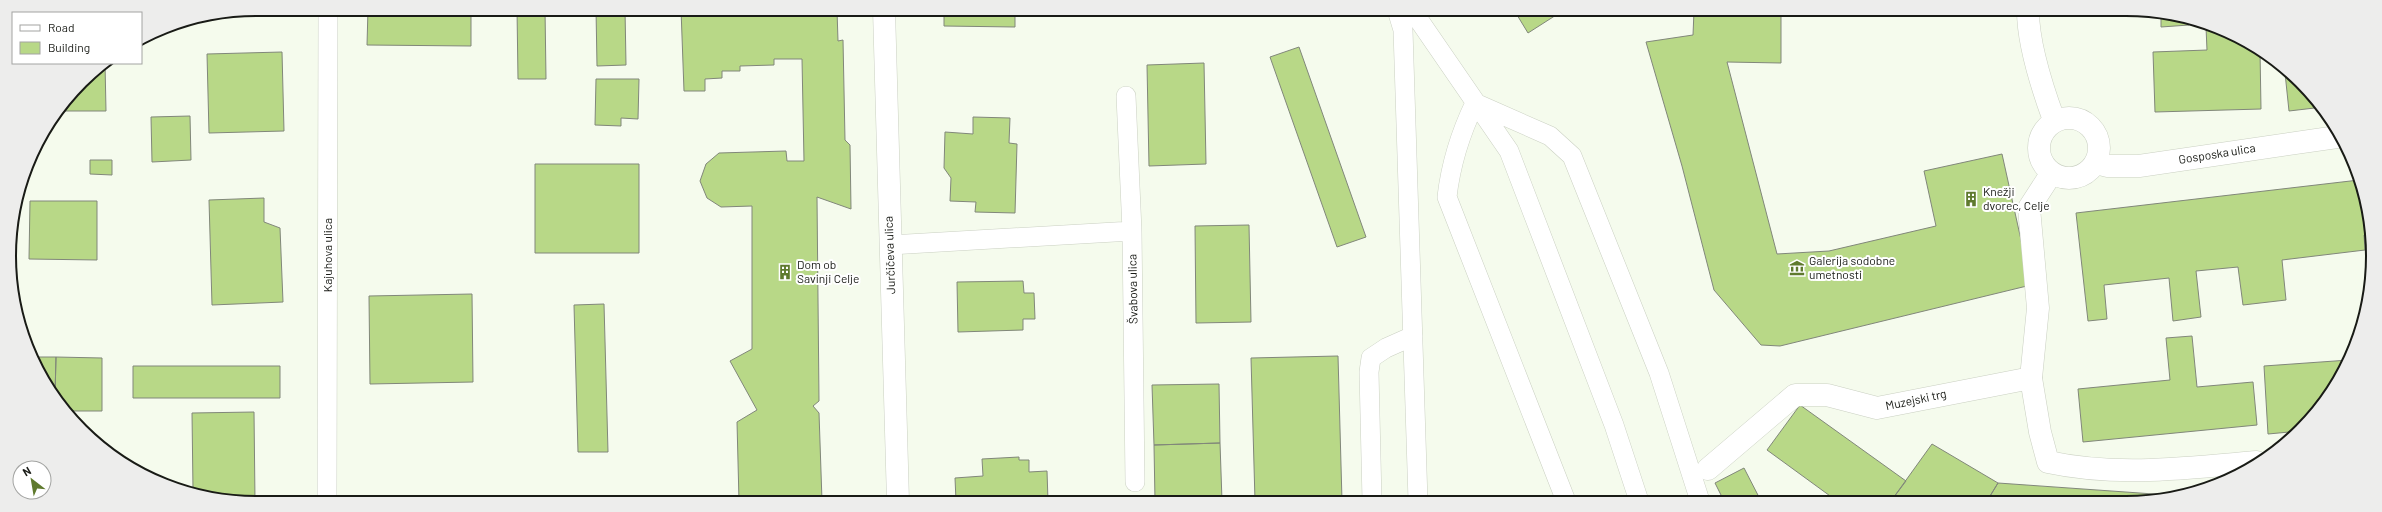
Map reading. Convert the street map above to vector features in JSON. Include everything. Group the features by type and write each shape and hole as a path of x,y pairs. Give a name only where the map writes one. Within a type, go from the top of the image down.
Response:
{"street":[{"name":"Jurčičeva ulica","path":"884,16 898,496"},
{"path":"2029,16 2037,65 2054,120"},
{"path":"2074,117 2091,126 2100,144 2096,163 2084,175 2067,179 2051,174 2039,156 2040,135 2054,120 2074,117"},
{"name":"Gosposka ulica","path":"2096,163 2108,166 2139,166 2335,137"},
{"path":"2051,174 2029,208 2038,308 2031,378 2040,432 2048,462 2080,469 2168,470 2248,463"},
{"name":"Muzejski trg","path":"1708,469 1795,395 1827,395 1877,408 2031,378"}],"lane":[{"name":"Kajuhova ulica","path":"327,496 328,16"},
{"path":"1398,16 1403,38 1418,496"},
{"path":"1416,16 1508,151 1614,425 1637,496"},
{"name":"Švabova ulica","path":"1126,96 1132,231 1135,482"},
{"path":"1476,102 1461,132 1451,165 1446,197 1564,496"},
{"path":"1476,102 1550,136 1572,156 1659,373 1698,496"},
{"path":"890,245 1132,231"},
{"path":"1372,496 1369,372 1371,358 1386,348 1413,336"}],"building":[{"path":"368,16 471,16 471,46 367,45"},
{"path":"517,16 545,16 546,79 518,79"},
{"path":"596,16 625,16 626,65 597,66"},
{"name":"Dom ob Savinji Celje","path":"681,16 837,16 838,41 843,40 845,140 850,145 851,209 817,197 819,401 813,406 819,413 822,496 739,496 737,422 757,410 730,361 752,349 752,206 721,207 707,198 700,181 706,164 719,153 786,151 787,161 804,161 802,59 774,59 774,65 740,66 740,71 722,71 722,78 705,79 705,91 684,91"},
{"path":"944,16 1015,16 1015,27 944,26"},
{"path":"1518,16 1555,16 1528,33"},
{"name":"Knežji dvorec, Celje","path":"1694,16 1781,16 1781,63 1727,62 1777,254 1829,251 1936,226 1924,171 2002,154 2031,285 1780,346 1761,345 1714,290 1682,166 1646,42 1693,35"},
{"path":"2161,19 2189,24 2189,25 2161,27"},
{"path":"2206,30 2218,34 2260,57 2261,109 2155,112 2153,52 2207,50"},
{"path":"1299,47 1366,237 1337,247 1270,57"},
{"path":"282,52 284,131 209,133 207,54"},
{"path":"1204,63 1206,164 1149,166 1147,65"},
{"path":"105,70 106,111 65,111 86,86"},
{"path":"2285,77 2296,86 2314,108 2289,111"},
{"path":"596,79 639,79 638,119 621,118 621,126 595,125"},
{"path":"190,116 191,160 152,162 151,117"},
{"path":"973,117 1010,118 1009,143 1017,144 1015,213 975,212 976,202 950,201 951,178 944,168 945,132 973,134"},
{"path":"90,160 112,160 112,175 90,174"},
{"path":"535,164 639,164 639,253 535,253"},
{"path":"2354,181 2358,194 2364,225 2365,250 2282,260 2286,300 2243,305 2238,267 2196,271 2201,317 2173,321 2169,278 2104,285 2107,319 2088,321 2076,213"},
{"path":"264,198 264,222 280,228 283,302 212,305 209,200"},
{"path":"30,201 97,201 97,260 29,259"},
{"path":"1249,225 1251,322 1196,323 1195,226"},
{"path":"1023,281 1024,293 1034,293 1035,319 1023,319 1023,330 958,332 957,282"},
{"path":"472,294 473,382 370,384 369,296"},
{"path":"604,304 608,452 578,452 574,305"},
{"path":"2192,336 2197,387 2253,382 2257,425 2083,442 2078,389 2170,380 2166,338"},
{"path":"1338,356 1342,496 1255,496 1251,358"},
{"path":"38,357 56,357 55,388"},
{"path":"56,357 102,358 102,411 74,411 55,388"},
{"path":"2342,361 2326,389 2296,426 2289,432 2268,434 2264,366"},
{"path":"133,366 280,366 280,398 133,398"},
{"path":"1219,384 1220,443 1154,445 1152,385"},
{"path":"1800,405 1906,481 1895,496 1830,496 1767,450"},
{"path":"254,412 255,496 225,494 193,488 192,413"},
{"path":"1220,443 1222,496 1155,496 1154,445"},
{"path":"1932,444 1998,483 1990,496 1895,496"},
{"path":"1019,457 1019,460 1029,460 1029,472 1047,471 1048,496 956,496 955,478 983,476 982,459"},
{"path":"1744,468 1758,496 1722,496 1715,483"},
{"path":"1998,483 2155,494 2126,496 1990,496"}],"place":[{"name":"Knežji dvorec, Celje","path":"1971,199"},
{"name":"Galerija sodobne umetnosti","path":"1797,268"},
{"name":"Dom ob Savinji Celje","path":"785,272"}]}
